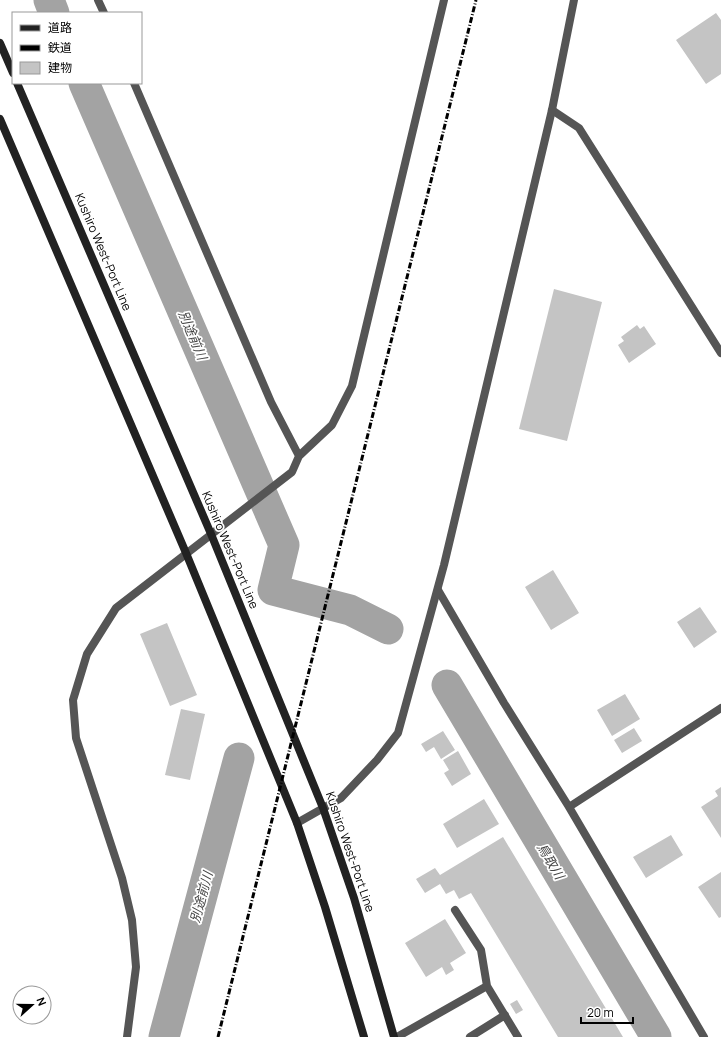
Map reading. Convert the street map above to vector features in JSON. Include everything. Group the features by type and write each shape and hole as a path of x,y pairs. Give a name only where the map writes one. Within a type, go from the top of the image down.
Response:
{"main road":[{"path":"0,43 12,72"},
{"name":"Kushiro West-Port Line","path":"17,84 211,534 323,808 354,898 394,1037"},
{"path":"0,119 186,553 297,823 325,907 364,1037"}],"street":[{"path":"98,0 104,12"},
{"path":"127,1037 136,967 132,920 122,878 76,738 73,700 87,654 116,608 292,472 299,456 332,425 352,386 444,0"},
{"path":"297,823 341,798 377,760 398,733 438,590 552,110 574,0"},
{"path":"134,84 271,402 299,456"},
{"path":"552,110 579,128 721,353"},
{"path":"438,590 504,703 569,807 704,1037"},
{"path":"569,807 721,708"},
{"path":"455,910 481,950 487,986 518,1037"},
{"path":"397,1037 487,986"},
{"path":"470,1037 505,1015"}],"building":[{"path":"716,13 721,20 721,74 706,84 676,40"},
{"path":"554,289 602,302 567,441 519,429"},
{"path":"637,325 640,329 644,326 656,344 629,363 618,345 624,341 621,337"},
{"path":"553,570 579,613 551,630 525,587"},
{"path":"700,607 717,632 694,648 677,622"},
{"path":"167,623 197,695 170,706 140,634"},
{"path":"625,694 640,719 612,736 597,710"},
{"path":"181,709 205,714 190,780 165,775"},
{"path":"634,728 642,741 622,753 614,740"},
{"path":"443,731 455,750 441,759 434,747 426,752 421,744"},
{"path":"458,751 471,774 452,786 444,773 449,770 443,760"},
{"path":"721,787 721,838 701,807 718,796 715,791"},
{"path":"484,799 499,824 457,848 443,824"},
{"path":"671,835 683,855 646,878 633,857"},
{"path":"503,837 623,1037 558,1037 471,893 459,899 454,890 446,894 440,884 425,893 416,879 435,868 440,875"},
{"path":"721,872 721,917 719,918 698,887"},
{"path":"445,919 466,953 450,963 454,970 446,975 442,967 426,977 405,943"},
{"path":"517,1000 523,1010 516,1014 510,1004"}],"waterway":[{"name":"別途前川","path":"49,0 54,12"},
{"name":"別途前川","path":"84,84 284,545 273,590 350,610 388,629"},
{"name":"鳥取川","path":"447,685 656,1037"},
{"name":"別途前川","path":"164,1037 239,758"}],"railway":[{"path":"218,1037 476,0"}]}
